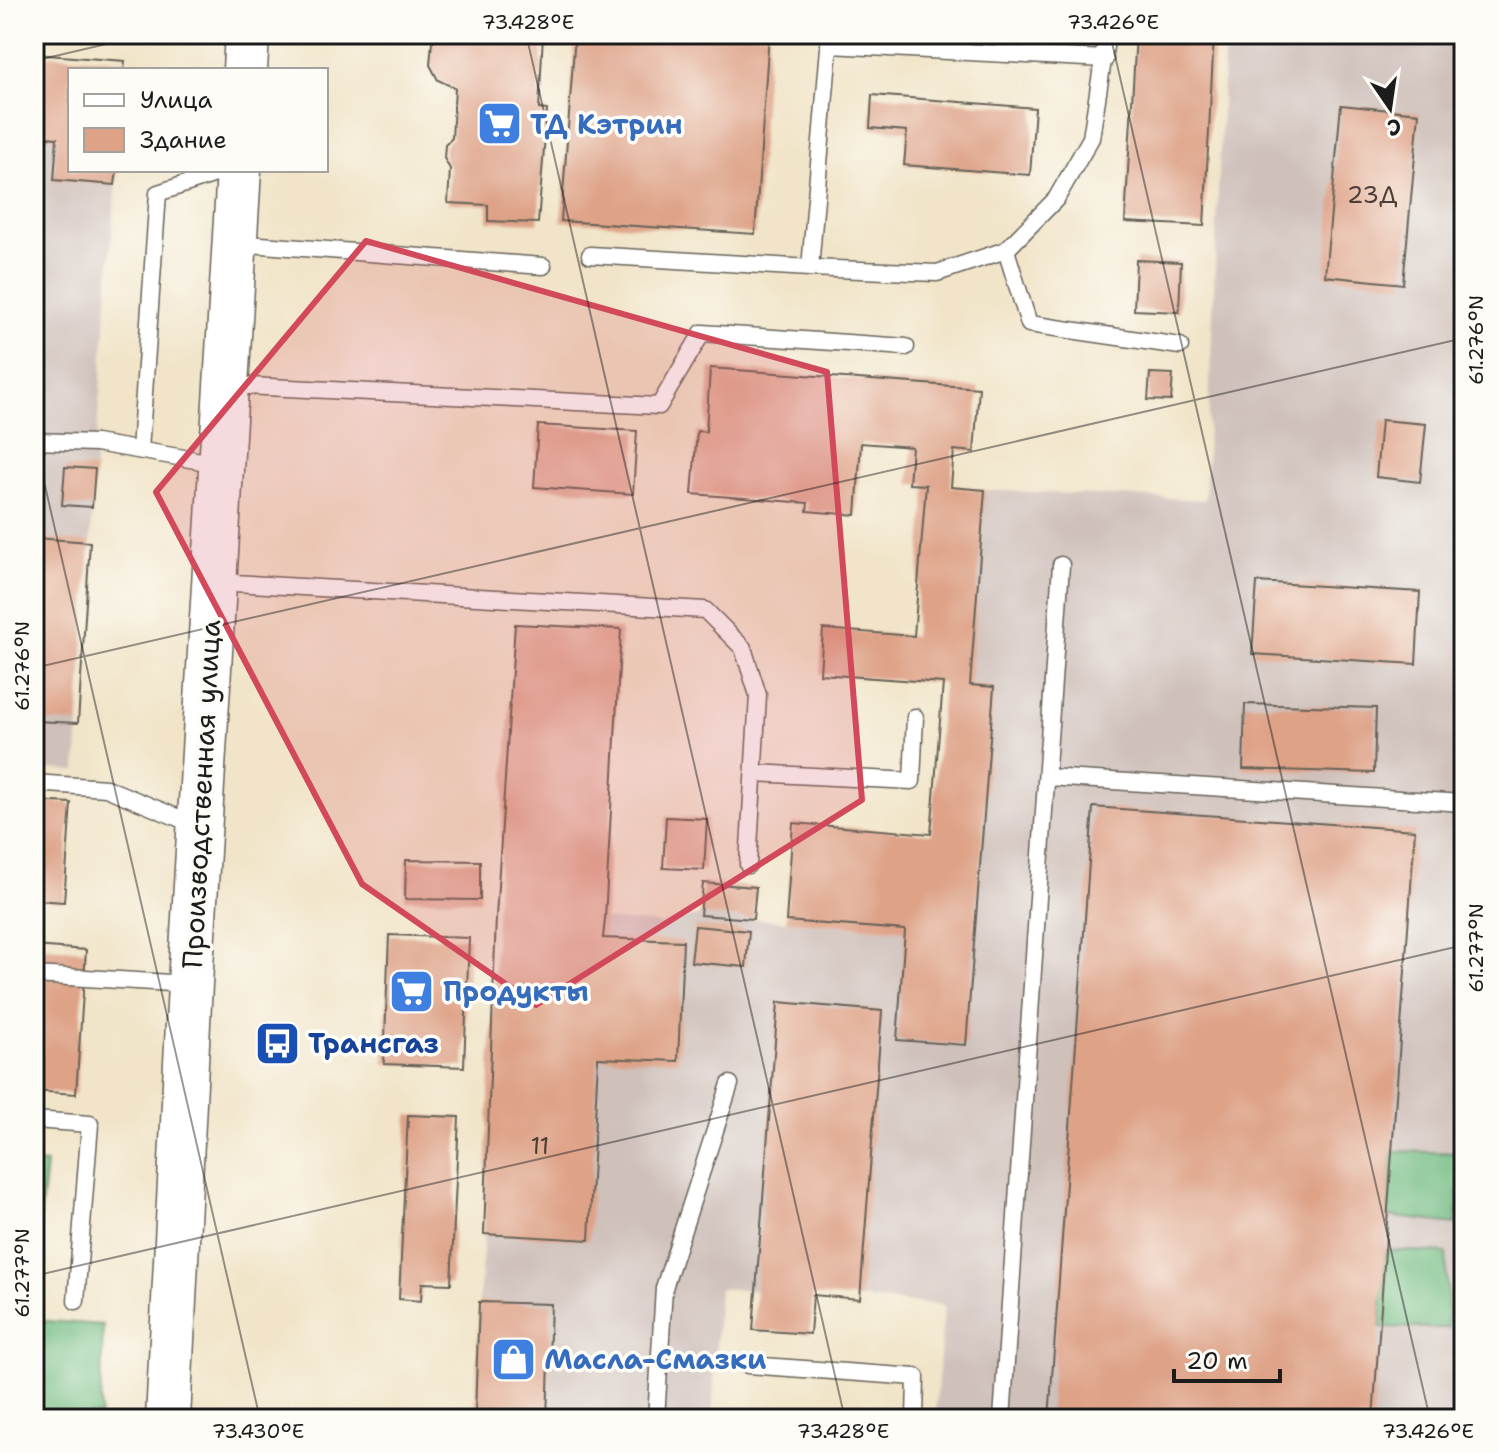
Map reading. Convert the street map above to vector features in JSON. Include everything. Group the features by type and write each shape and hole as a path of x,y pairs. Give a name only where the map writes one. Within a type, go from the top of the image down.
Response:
{"main road":[{"path":"245,68 247,34"},
{"name":"Производственная улица","path":"168,1419 190,984 239,172"}],"lane":[{"path":"590,255 937,273 1006,250 1056,199 1091,138 1107,34"},
{"path":"810,268 830,39 1105,59"},
{"path":"140,450 158,193 222,172"},
{"path":"234,243 543,266"},
{"path":"1006,250 1029,324 1180,346"},
{"path":"226,385 659,406 702,333 906,347"},
{"path":"34,441 96,443 221,465"},
{"path":"1002,1419 1061,565"},
{"path":"214,582 705,610 743,648 758,695 748,865"},
{"path":"754,773 912,781 915,717"},
{"path":"1047,777 1464,803"},
{"path":"34,783 106,788 199,827"},
{"path":"34,975 190,984"},
{"path":"656,1419 664,1288 730,1084"},
{"path":"34,1120 90,1124 76,1301"},
{"path":"748,1365 916,1377 915,1419"}],"highlighted area":[{"path":"366,241 827,372 862,800 536,1005 362,884 156,492"}],"shaded area":[{"path":"1225,34 1464,34 1464,1419 935,1419 944,1305 719,1288 712,1419 547,1419 551,1305 479,1302 496,917 605,919 661,924 700,915 975,935 994,687 970,685 985,490 1205,500"},
{"path":"34,54 125,61 124,68 68,68 68,172 117,172 76,771 34,768"}],"green space":[{"path":"1392,1151 1461,1153 1456,1224 1387,1216"},
{"path":"34,1163 46,1164 34,1275"},
{"path":"1385,1250 1446,1253 1448,1328 1380,1327"},
{"path":"34,1320 103,1325 100,1416 34,1411"}],"building":[{"name":"ТД Кэтрин","path":"439,34 543,34 539,109 547,110 538,223 488,221 488,205 448,203 450,169 444,158 445,145 452,138 455,88 438,80 430,65 432,42"},
{"path":"575,34 769,34 755,234 561,221"},
{"path":"1136,34 1214,34 1204,226 1125,222"},
{"path":"34,54 125,61 124,68 68,68 68,172 117,172 115,185 54,180 57,138 34,136"},
{"path":"872,95 1035,108 1030,175 904,165 907,131 870,128"},
{"path":"1341,105 1419,113 1403,284 1325,276"},
{"path":"1136,260 1181,262 1179,312 1134,310"},
{"path":"710,368 979,388 974,452 954,450 951,487 985,490 970,685 994,687 966,1045 897,1040 905,930 786,921 793,823 931,834 943,683 820,674 823,629 914,636 926,485 909,484 912,447 861,443 856,515 807,511 808,503 692,494 697,431 706,432"},
{"path":"1150,373 1173,374 1171,401 1148,400"},
{"path":"1381,420 1426,424 1420,482 1376,477"},
{"path":"538,425 637,431 633,494 534,487"},
{"path":"65,467 95,469 92,507 62,505"},
{"path":"34,538 90,542 78,723 34,721"},
{"path":"1257,582 1420,592 1416,664 1252,654"},
{"path":"515,624 621,629 603,938 683,941 678,1061 598,1058 589,1240 484,1234 496,917"},
{"path":"1245,704 1376,708 1374,773 1243,769"},
{"path":"34,801 71,803 64,902 34,900"},
{"path":"1093,807 1415,830 1373,1419 1049,1419"},
{"path":"666,817 707,819 704,870 663,868"},
{"path":"406,860 480,861 480,900 405,899"},
{"path":"703,883 756,887 753,919 700,915"},
{"path":"695,926 749,931 746,967 691,962"},
{"path":"389,935 469,938 464,1067 384,1064"},
{"path":"34,946 86,950 76,1094 34,1091"},
{"path":"778,1002 882,1011 860,1299 813,1295 810,1334 753,1330"},
{"path":"408,1115 459,1117 451,1284 422,1283 421,1301 399,1299"},
{"name":"Масла-Смазки","path":"479,1302 551,1304 547,1419 446,1419 446,1413 475,1414"}],"place":[{"name":"ТД Кэтрин","path":"499,124"},
{"name":"Продукты","path":"412,991"},
{"name":"Трансгаз","path":"277,1043"},
{"name":"Масла-Смазки","path":"513,1359"}]}
